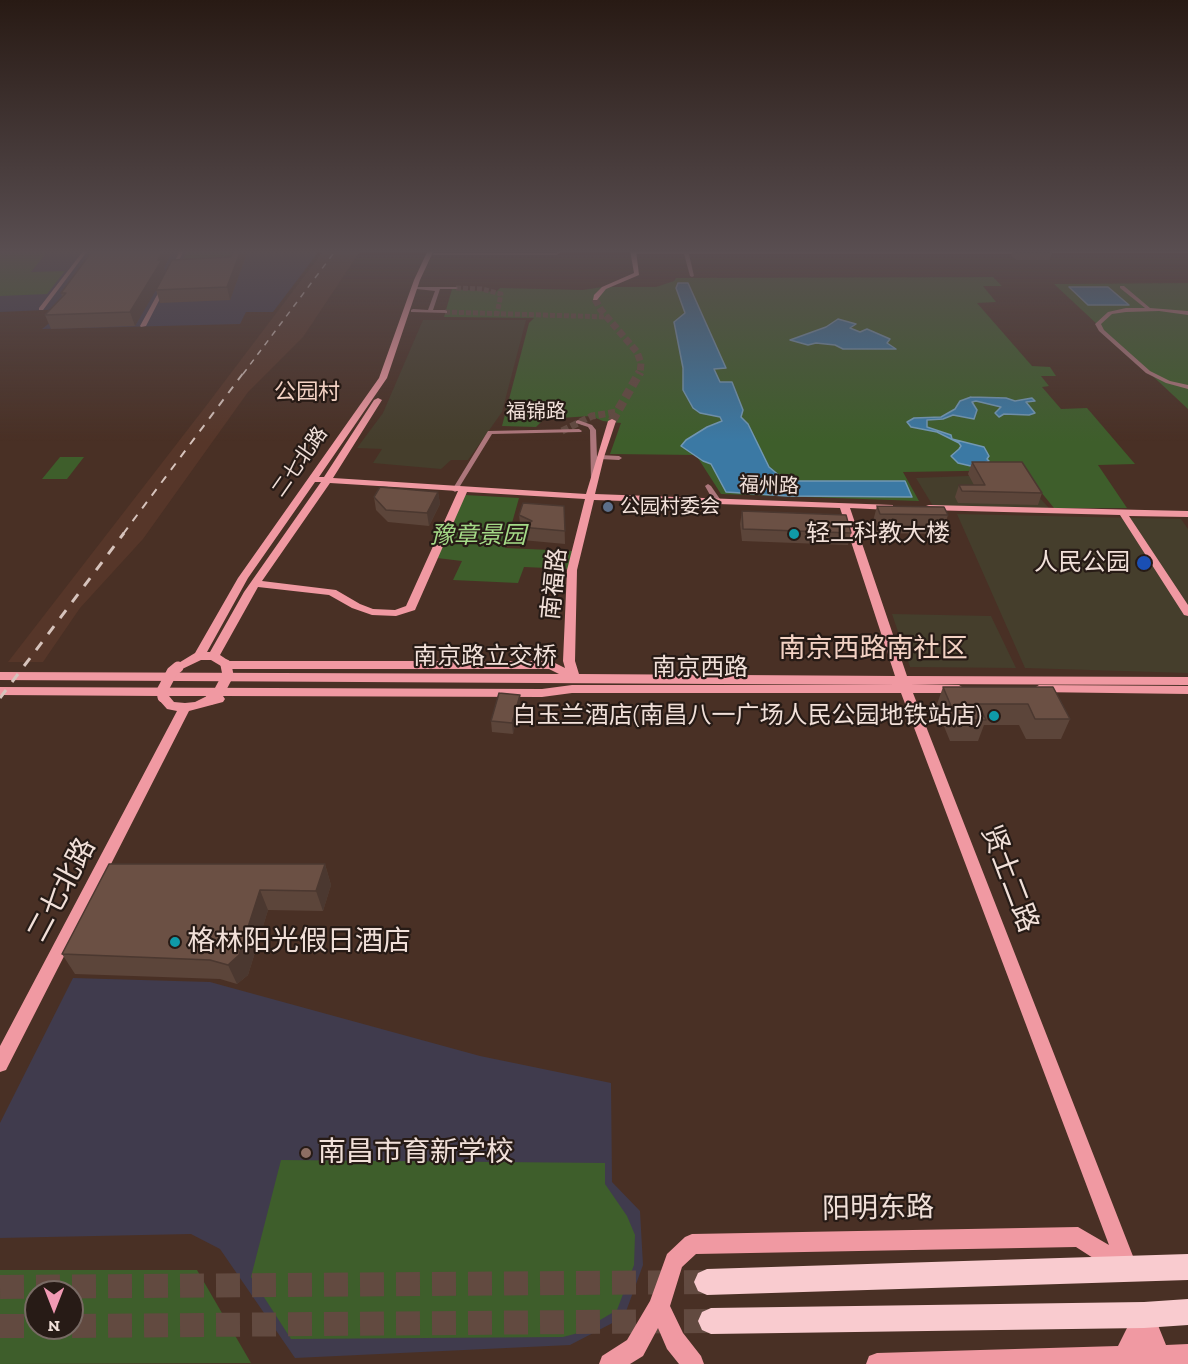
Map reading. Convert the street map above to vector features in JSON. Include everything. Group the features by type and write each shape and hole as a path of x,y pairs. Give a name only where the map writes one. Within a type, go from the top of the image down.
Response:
{"main road":[{"name":"二七北路","path":"199,656 243,578 383,378 405,314"},
{"name":"二七北路","path":"214,656 255,583 327,480 390,380 412,314"},
{"name":"南福路","path":"573,683 569,661 573,570 600,457 612,421"},
{"name":"福州路","path":"314,479 592,497 902,508"},
{"name":"福锦路","path":"255,583 332,592 372,612 396,613 411,608 459,490"},
{"name":"贤士二路","path":"844,506 904,684 1128,1269"},
{"path":"914,508 1188,514"},
{"path":"1124,513 1188,613"},
{"path":"210,699 551,700 573,683 551,665 226,665 214,656 199,656 172,672 162,691 163,697 171,705 197,706 219,692 228,675 226,665"},
{"name":"南京路立交桥","path":"0,670 546,672 573,683"},
{"name":"南京路立交桥","path":"0,676 545,679 573,683"},
{"name":"南京西路","path":"573,683 904,684 1188,681"},
{"name":"南京路立交桥","path":"0,684 546,685 573,683"},
{"name":"南京路立交桥","path":"0,691 542,693 573,683"},
{"name":"南京西路","path":"904,684 1188,690"},
{"name":"二七北路","path":"0,1064 185,707"},
{"name":"阳明东路","path":"610,1364 635,1348 659,1306 674,1261 692,1244 1078,1237 1128,1269"},
{"path":"707,1282 1188,1267"},
{"path":"659,1306 675,1341 693,1364"},
{"path":"711,1321 1144,1315 1188,1312"},
{"path":"1124,1358 1144,1315"},
{"path":"1144,1315 1162,1360"},
{"path":"878,1364 1124,1358 1162,1360 1188,1355"}],"street":[{"path":"143,326 150,314"},
{"path":"1109,314 1098,324 1102,332 1148,372 1168,382 1188,387"},
{"path":"578,422 590,426 592,430 594,483"},
{"name":"福锦路","path":"459,490 490,432 497,430 579,430"},
{"path":"600,457 619,458"},
{"path":"708,486 718,502"}],"shaded area":[{"path":"61,314 245,314 240,324 42,329"},
{"path":"276,314 319,314 303,337 248,392 143,539 80,608 43,662 8,662"},
{"path":"423,320 526,320 502,412 468,460 451,460 441,469 373,463 382,449 357,448 383,413"},
{"path":"1018,474 1049,508 933,506 916,478"},
{"path":"957,514 1181,519 1188,529 1188,673 1025,668"},
{"path":"892,614 991,616 1016,668 910,667"},
{"name":"南昌市育新学校","path":"73,978 210,982 480,1056 611,1083 612,1182 640,1211 643,1265 624,1317 570,1345 295,1358 220,1249 191,1234 0,1238 0,1123"}],"green space":[{"name":"人民公园","path":"445,314 986,314 1032,366 1050,367 1056,376 1041,376 1049,386 1042,387 1061,409 1087,408 1135,464 1098,465 1127,508 1054,508 1023,470 903,472 919,501 721,494 696,455 610,454 621,423 603,421 591,416 544,419 536,427 502,426 529,323 534,318 444,317"},
{"path":"1086,314 1188,314 1188,409"},
{"path":"60,457 84,457 67,479 42,479"},
{"name":"豫章景园","path":"465,495 519,498 505,548 572,551 570,569 524,567 518,583 453,580 462,561 437,558"},
{"path":"281,1160 605,1163 605,1184 627,1216 635,1235 634,1265 617,1310 578,1333 563,1337 291,1339 251,1277"},
{"path":"0,1270 197,1270 251,1363 0,1364"}],"water":[{"path":"684,314 702,314 726,368 714,369 720,382 732,382 743,410 741,417 748,424 769,467 781,477 799,481 905,481 912,497 787,496 726,492 711,464 681,446 686,440 707,427 722,421 720,417 700,413 693,408 683,390 683,368 674,322"},
{"path":"838,319 856,324 850,328 860,332 867,329 890,339 887,343 896,349 843,349 835,345 816,343 808,345 790,340 826,327"},
{"path":"971,397 1006,398 1015,401 1032,398 1035,401 1026,402 1035,413 1029,415 1004,414 999,417 995,413 1001,407 976,401 972,402 977,410 974,419 953,415 943,419 927,420 927,427 951,435 952,439 984,447 989,461 975,467 958,463 951,456 961,446 959,443 937,432 911,427 907,422 914,418 941,417 955,409 960,401"}],"building":[{"path":"46,314 83,314 45,315"},
{"path":"972,462 1022,462 1042,493 962,491 959,485 985,485"},
{"path":"380,487 438,492 427,513 386,510 374,497"},
{"path":"523,503 564,506 565,531 521,527 532,521 519,515"},
{"path":"877,506 944,507 948,515 880,514"},
{"path":"742,511 846,515 851,533 743,529"},
{"path":"943,687 1053,687 1070,719 1035,719 1028,704 978,704 986,720 957,720"},
{"path":"499,693 520,695 512,723 491,721"},
{"name":"格林阳光假日酒店","path":"109,864 325,864 316,891 260,890 239,955 228,965 210,960 62,954"}],"tunnel":[{"path":"499,314 607,317"},
{"path":"604,314 637,352 641,363 640,374"},
{"path":"612,421 640,372"},
{"path":"562,431 592,416 617,412"},
{"path":"0,1287 707,1282"},
{"path":"84,1326 711,1321"},
{"path":"0,1326 24,1326"}],"railway":[{"path":"243,374 288,314"},
{"path":"123,534 244,372"},
{"path":"0,698 124,533"}],"place":[{"name":"公园村委会","path":"608,507"},
{"name":"轻工科教大楼","path":"794,534"},
{"name":"人民公园","path":"1144,563"},
{"name":"白玉兰酒店(南昌八一广场人民公园地铁站店)","path":"994,716"},
{"name":"格林阳光假日酒店","path":"175,942"},
{"name":"南昌市育新学校","path":"306,1153"}],"district":[{"name":"公园村","path":"307,393"},
{"name":"南京西路南社区","path":"873,649"}]}
